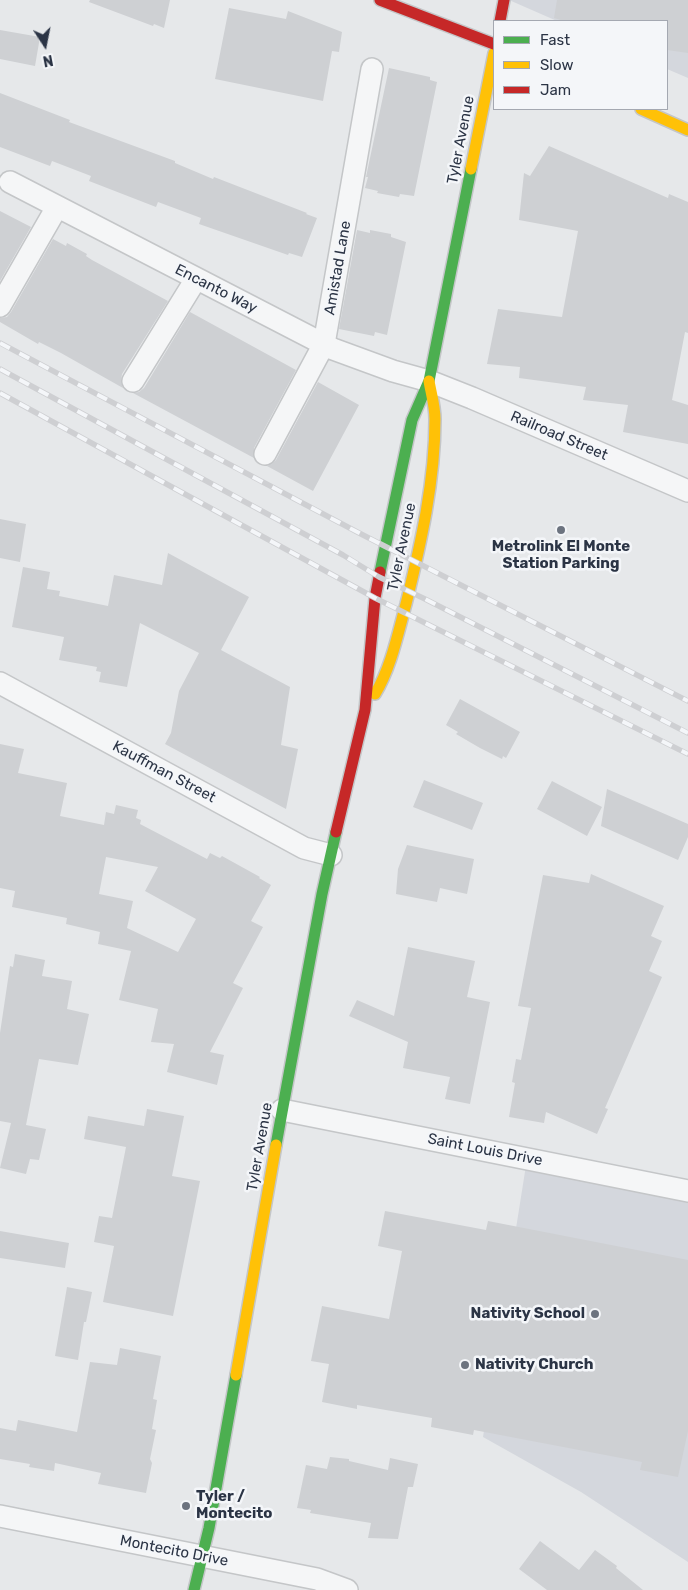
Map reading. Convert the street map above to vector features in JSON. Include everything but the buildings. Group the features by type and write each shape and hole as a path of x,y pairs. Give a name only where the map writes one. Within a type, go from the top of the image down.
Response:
{"main road":[{"path":"380,0 493,44"},
{"path":"500,20 504,0"},
{"name":"Tyler Avenue","path":"194,1590 208,1528 282,1110 331,855 365,710 375,598 379,577 412,420 429,382 493,58"},
{"path":"642,110 688,130"},
{"name":"Tyler Avenue","path":"365,710 381,684 399,630 416,562 426,511 434,450 435,416 429,382"}],"street":[{"name":"Amistad Lane","path":"266,454 324,344 372,69"},
{"name":"Encanto Way","path":"10,182 324,344 393,371 429,382"},
{"path":"0,306 56,207"},
{"path":"133,381 196,279"},
{"name":"Railroad Street","path":"429,382 688,491"},
{"name":"Kauffman Street","path":"0,683 304,848 331,855"},
{"name":"Saint Louis Drive","path":"282,1110 688,1190"},
{"name":"Montecito Drive","path":"0,1516 317,1579 347,1590"}],"shaded area":[{"path":"509,0 688,0 688,78 668,69 668,20 555,20"},
{"name":"Nativity School","path":"527,1159 688,1191 688,1562 581,1492 483,1437"}],"railway":[{"path":"0,343 361,534 688,701"},
{"path":"0,369 343,555 379,577 688,733"},
{"path":"0,393 375,598 688,754"}],"traffic: fast":[{"path":"380,572 412,420 429,381 471,169"},
{"path":"276,1145 322,894 336,832"},
{"path":"194,1590 209,1528 236,1375"}],"traffic: slow":[{"path":"471,169 493,58"},
{"path":"643,110 688,130"},
{"path":"375,694 390,662 397,638 412,581 430,489 435,419 429,381"},
{"path":"236,1375 276,1145"}],"traffic: jam":[{"path":"380,0 493,44"},
{"path":"500,20 504,0"},
{"path":"336,832 365,710 375,598 380,572"}],"place":[{"name":"Metrolink El Monte Station Parking","path":"561,530"},
{"name":"Nativity School","path":"595,1314"},
{"name":"Nativity Church","path":"465,1365"},
{"name":"Tyler / Montecito","path":"186,1506"}]}
